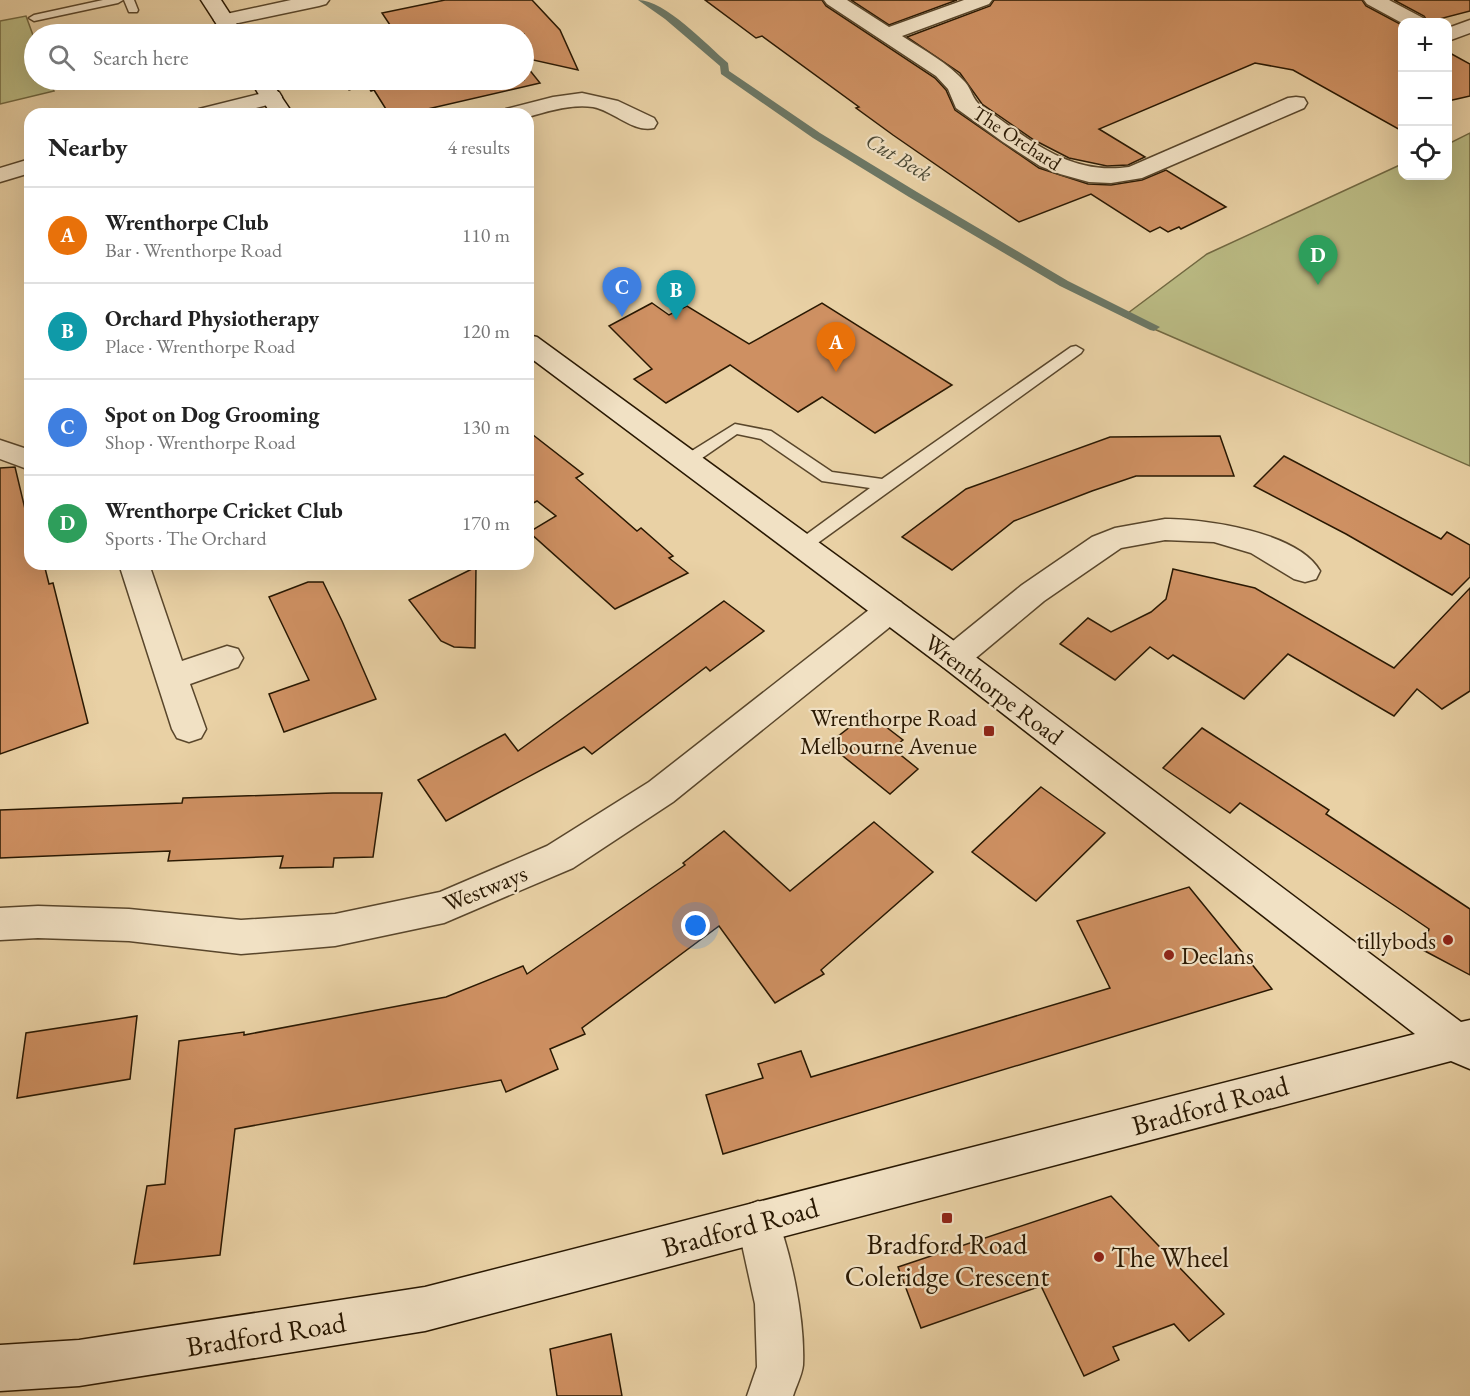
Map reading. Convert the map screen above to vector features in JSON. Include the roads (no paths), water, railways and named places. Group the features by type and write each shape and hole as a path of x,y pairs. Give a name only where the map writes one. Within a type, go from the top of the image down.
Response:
{"street":[{"path":"211,0 226,24"},
{"path":"238,24 319,0"},
{"name":"The Orchard","path":"834,0 943,72 958,87 964,104 1057,166 1084,176 1119,177 1134,173 1296,103"},
{"path":"886,35 981,0"},
{"path":"1374,0 1408,18"},
{"path":"1452,33 1470,26"},
{"path":"230,108 271,97"},
{"path":"534,108 556,102 595,99 615,105 646,123"},
{"name":"Wrenthorpe Road","path":"534,347 890,610 1465,1044"},
{"path":"0,449 24,458"},
{"path":"954,658 1005,613 1063,571 1113,539 1178,528 1226,533 1255,541 1282,553 1309,573"},
{"path":"136,570 189,729"},
{"name":"Westways","path":"0,924 38,922 129,925 241,937 335,930 444,907 560,857 661,792 890,610"},
{"path":"173,677 227,658"},
{"name":"Bradford Road","path":"0,1368 79,1363 425,1309 758,1222 1465,1044"},
{"path":"758,1222 777,1304 780,1367 770,1396"}],"lane":[{"path":"34,18 118,0"},
{"path":"802,546 1076,350"},
{"path":"687,461 735,429 766,435 828,477 885,485"}],"waterway":[{"name":"Cut Beck","path":"642,0 668,17 725,65 724,72 848,156 1064,283 1108,307 1154,327"}],"place":[{"name":"Wrenthorpe Cricket Club","path":"1318,285"},
{"name":"Spot on Dog Grooming","path":"622,317"},
{"name":"Orchard Physiotherapy","path":"676,320"},
{"name":"Wrenthorpe Club","path":"836,372"},
{"name":"Wrenthorpe Road Melbourne Avenue","path":"989,731"},
{"name":"tillybods","path":"1448,940"},
{"name":"Declans","path":"1169,955"},
{"name":"Bradford Road Coleridge Crescent","path":"947,1218"},
{"name":"The Wheel","path":"1099,1257"}]}
